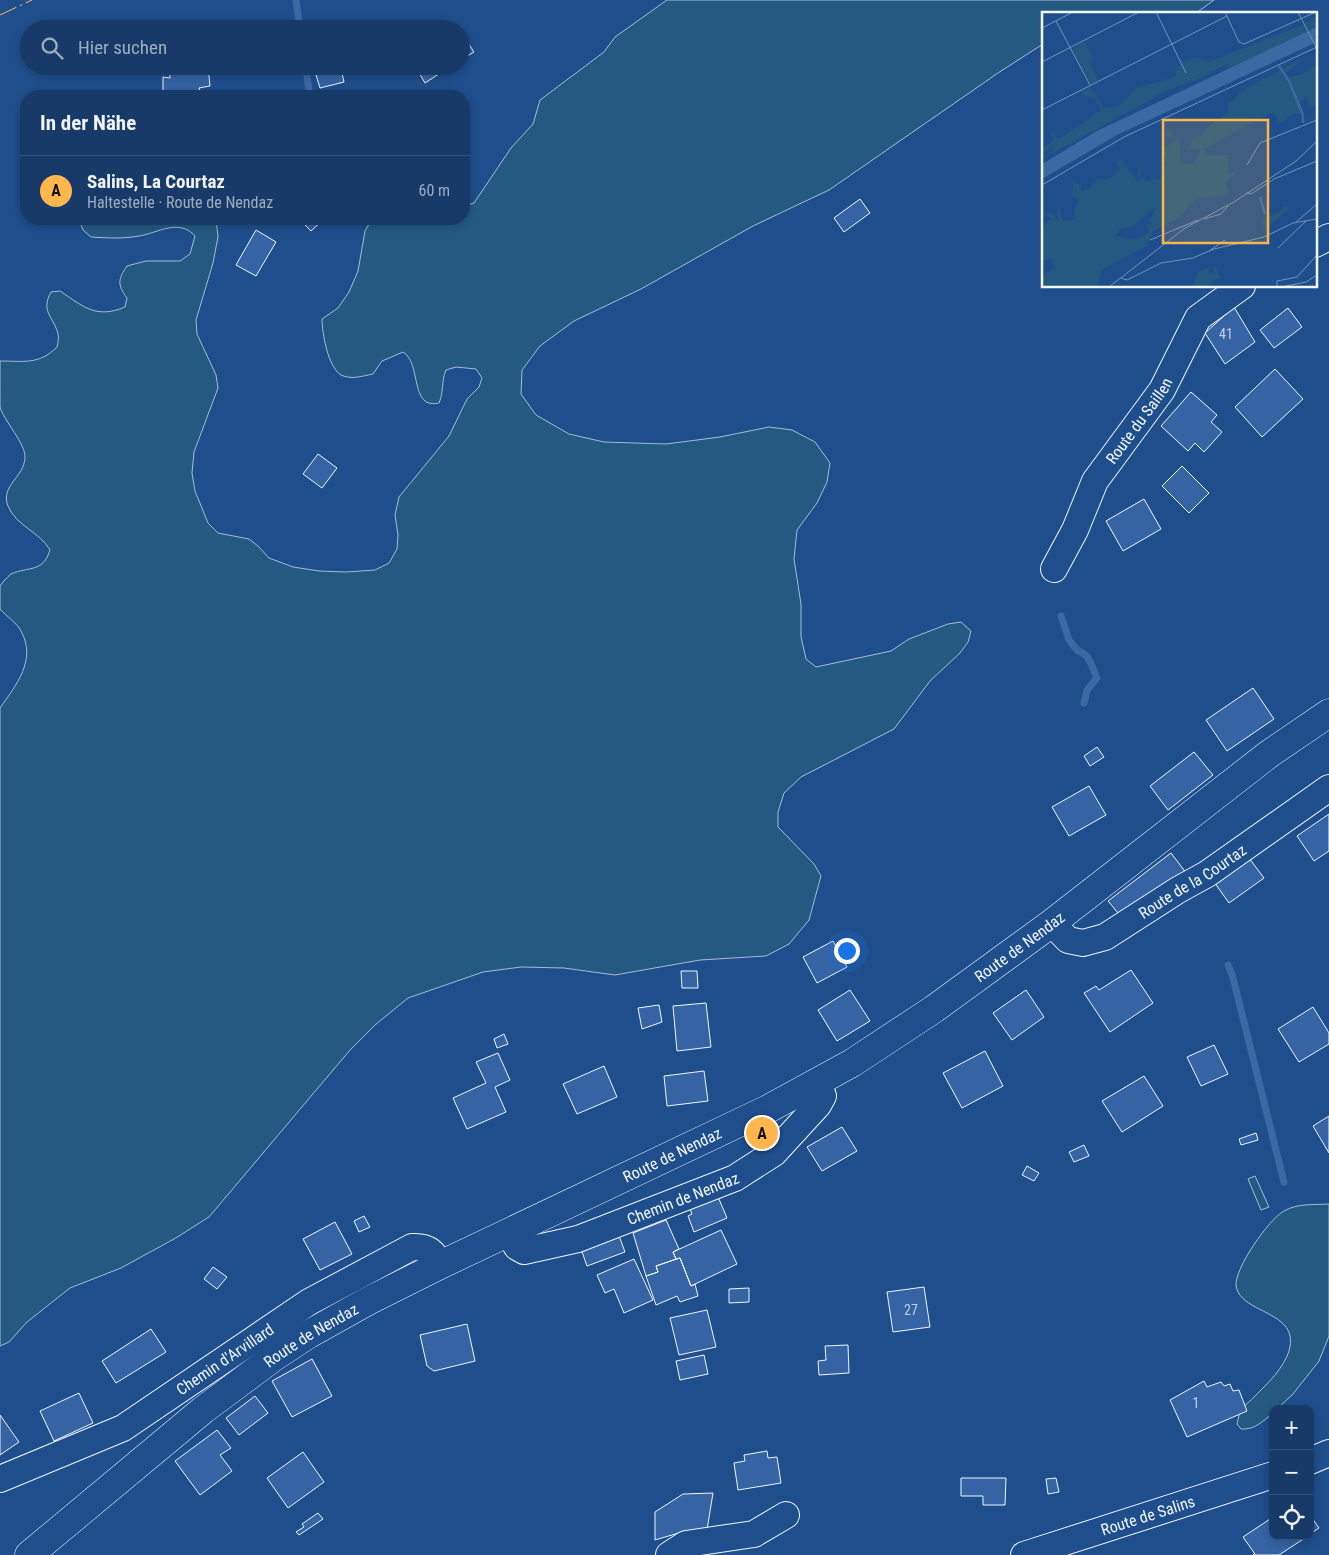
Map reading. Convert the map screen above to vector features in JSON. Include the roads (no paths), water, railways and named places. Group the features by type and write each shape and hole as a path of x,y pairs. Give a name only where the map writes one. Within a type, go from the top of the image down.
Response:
{"main road":[{"name":"Route de Nendaz","path":"29,1555 203,1410 274,1357 360,1306 440,1265 768,1109 852,1063 934,1009 1052,924 1269,754 1329,714"}],"street":[{"path":"1316,244 1329,237"},
{"name":"Route du Saillen","path":"1054,569 1075,530 1095,481 1162,390 1198,318 1239,288"},
{"name":"Route de la Courtaz","path":"1052,924 1068,940 1083,943 1105,937 1178,890 1207,874 1329,788"},
{"name":"Chemin de Nendaz","path":"509,1233 516,1247 524,1251 532,1250 578,1238 735,1178 774,1153 818,1104 823,1096 818,1082"},
{"name":"Chemin d'Arvillard","path":"0,1479 123,1428 309,1302 412,1247 428,1248 435,1254 440,1265"},
{"path":"1314,1459 1329,1453"},
{"name":"Route de Salins","path":"1024,1555 1269,1476"},
{"path":"670,1555 686,1544 754,1534 786,1515"}],"waterway":[{"path":"296,0 299,20"},
{"path":"307,75 309,90"},
{"path":"1061,616 1069,640 1078,651 1088,658 1097,678 1087,690 1084,703"},
{"path":"1228,965 1232,974 1284,1182"}],"place":[{"name":"Salins, La Courtaz","path":"762,1133"}]}
